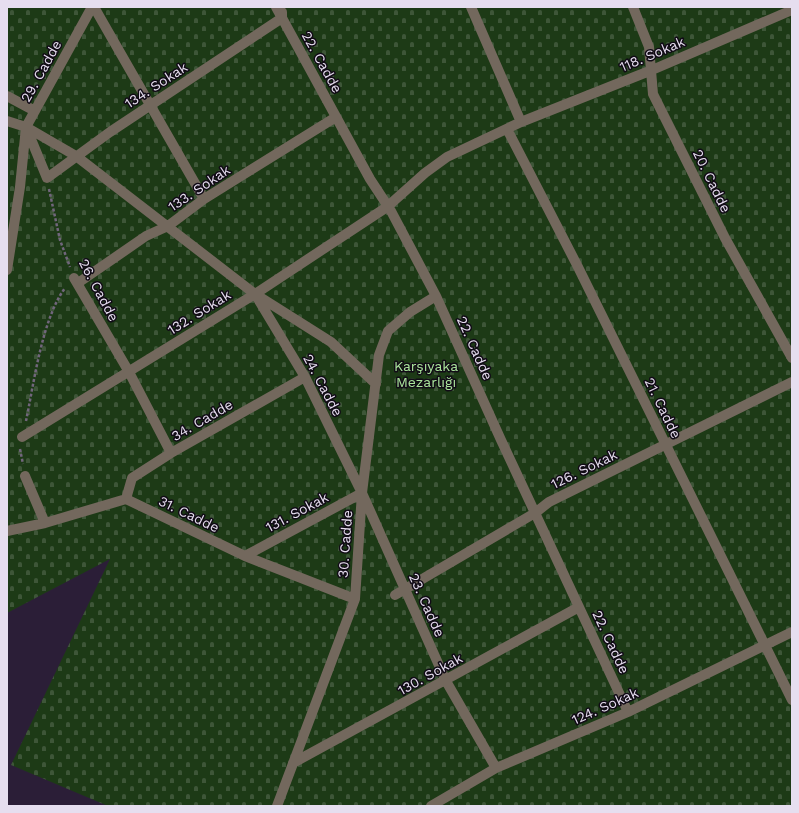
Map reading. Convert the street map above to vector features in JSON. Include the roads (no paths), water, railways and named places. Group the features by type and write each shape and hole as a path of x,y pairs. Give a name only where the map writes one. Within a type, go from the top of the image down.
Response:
{"lane":[{"path":"93,7 152,105 204,199"},
{"name":"29. Cadde","path":"7,270 9,246 20,187 26,127 93,7"},
{"name":"22. Cadde","path":"276,7 336,117 387,207 391,211 436,296 628,712"},
{"path":"282,7 282,18"},
{"path":"471,7 522,122"},
{"name":"20. Cadde","path":"633,7 649,48 653,94 725,238 792,358"},
{"name":"118. Sokak","path":"507,128 652,70 792,10"},
{"name":"134. Sokak","path":"26,127 47,178 110,132 282,18"},
{"path":"7,96 35,111"},
{"name":"133. Sokak","path":"76,280 146,236 168,226 204,199 336,117"},
{"path":"7,121 26,127 76,156 255,294 331,342 376,384"},
{"name":"132. Sokak","path":"22,437 255,294 387,207 425,173 448,156 507,128"},
{"name":"21. Cadde","path":"507,128 766,645 792,700"},
{"name":"26. Cadde","path":"76,280 129,372 171,453"},
{"name":"24. Cadde","path":"255,294 305,377 362,493"},
{"name":"30. Cadde","path":"277,806 355,599 362,493 379,355 388,331 410,312 436,296"},
{"name":"34. Cadde","path":"126,498 132,478 171,453 305,377"},
{"name":"126. Sokak","path":"400,592 535,513 549,502 792,382"},
{"path":"25,476 45,523"},
{"name":"131. Sokak","path":"245,556 362,493"},
{"name":"23. Cadde","path":"362,493 400,592 446,681 496,768"},
{"path":"7,531 45,523 126,498"},
{"name":"31. Cadde","path":"126,498 245,556 355,599"},
{"name":"130. Sokak","path":"293,763 446,681 579,607"},
{"name":"124. Sokak","path":"431,806 496,768 628,712 792,632"}],"park label":[{"name":"Karşıyaka Mezarlığı","path":"426,374"}]}
